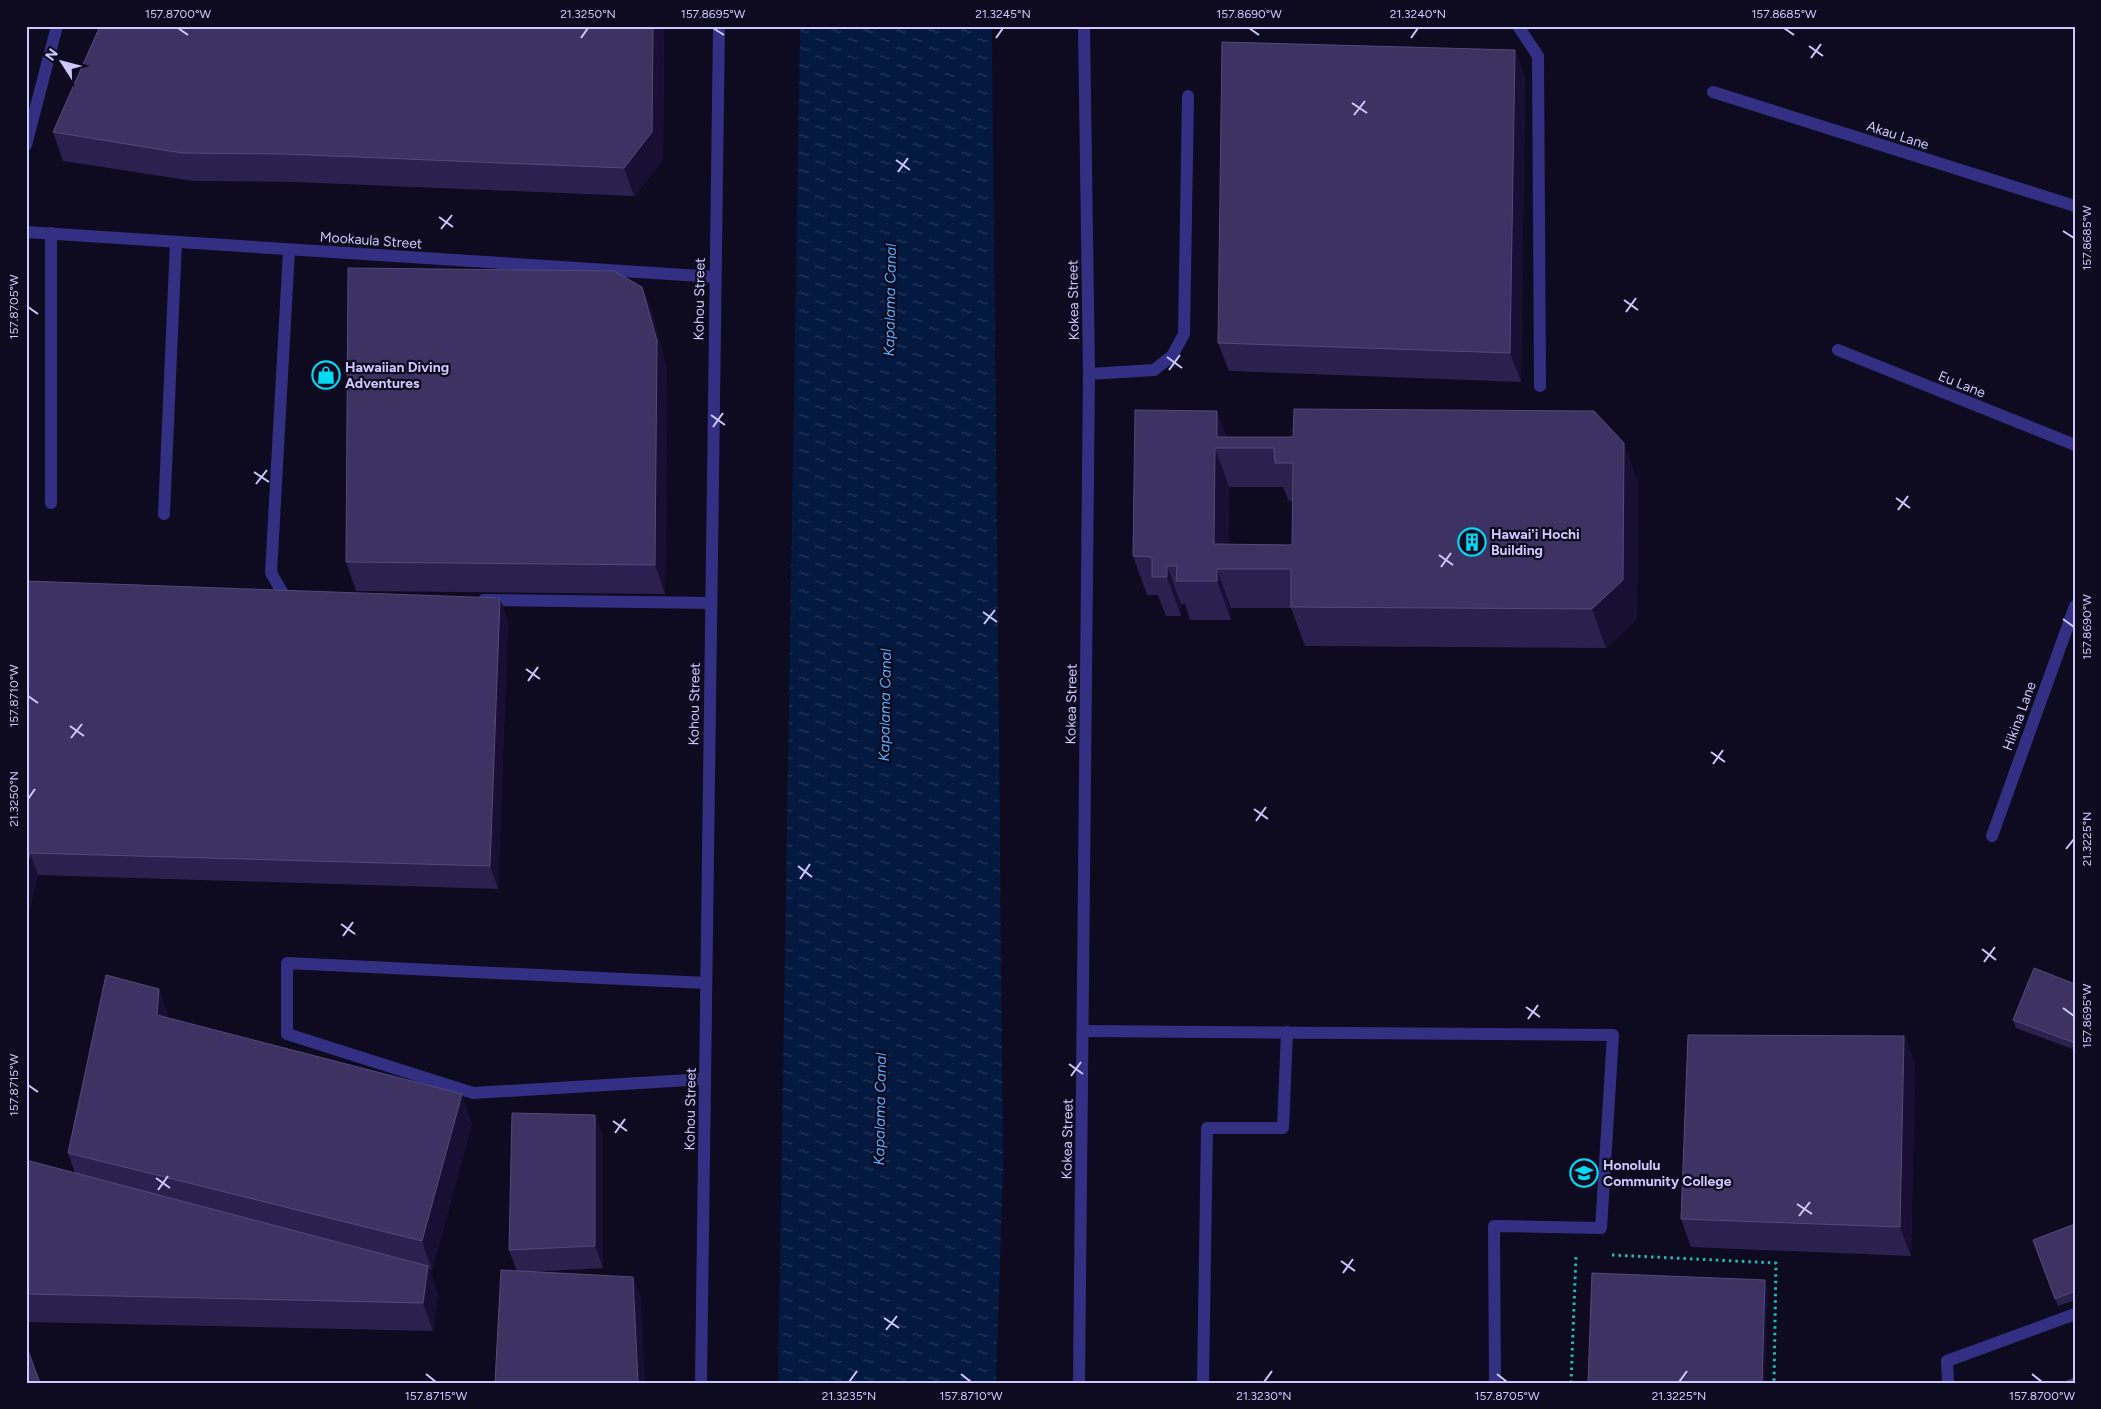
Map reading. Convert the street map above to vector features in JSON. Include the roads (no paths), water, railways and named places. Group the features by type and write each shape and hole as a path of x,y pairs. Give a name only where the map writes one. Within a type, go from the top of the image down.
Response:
{"street":[{"path":"26,145 57,26"},
{"name":"Kohou Street","path":"702,1383 714,277 719,26"},
{"name":"Kokea Street","path":"1079,1383 1089,374 1084,26"},
{"path":"1518,26 1538,56 1540,386"},
{"name":"Akau Lane","path":"1713,92 2075,206"},
{"path":"1089,374 1154,370 1172,356 1184,334 1188,96"},
{"name":"Mookaula Street","path":"26,232 714,277"},
{"path":"51,234 51,503"},
{"path":"164,514 176,242"},
{"path":"290,250 272,573 286,597 305,597"},
{"name":"Eu Lane","path":"1838,350 2075,445"},
{"path":"473,600 711,603"},
{"name":"Hikina Lane","path":"1992,836 2075,606"},
{"path":"705,1079 473,1092 287,1034 287,963 706,983"},
{"path":"1082,1031 1612,1035 1602,1228 1494,1226 1495,1383"},
{"path":"1204,1383 1207,1128 1283,1128 1287,1032"},
{"path":"1948,1383 1947,1361 2075,1314"}],"water":[{"name":"Kapalama Canal","path":"800,26 992,26 1003,1165 996,1383 778,1383"}],"place":[{"name":"Hawaiian Diving Adventures","path":"326,375"},
{"name":"Hawai'i Hochi Building","path":"1472,542"},
{"name":"Honolulu Community College","path":"1584,1173"}]}
